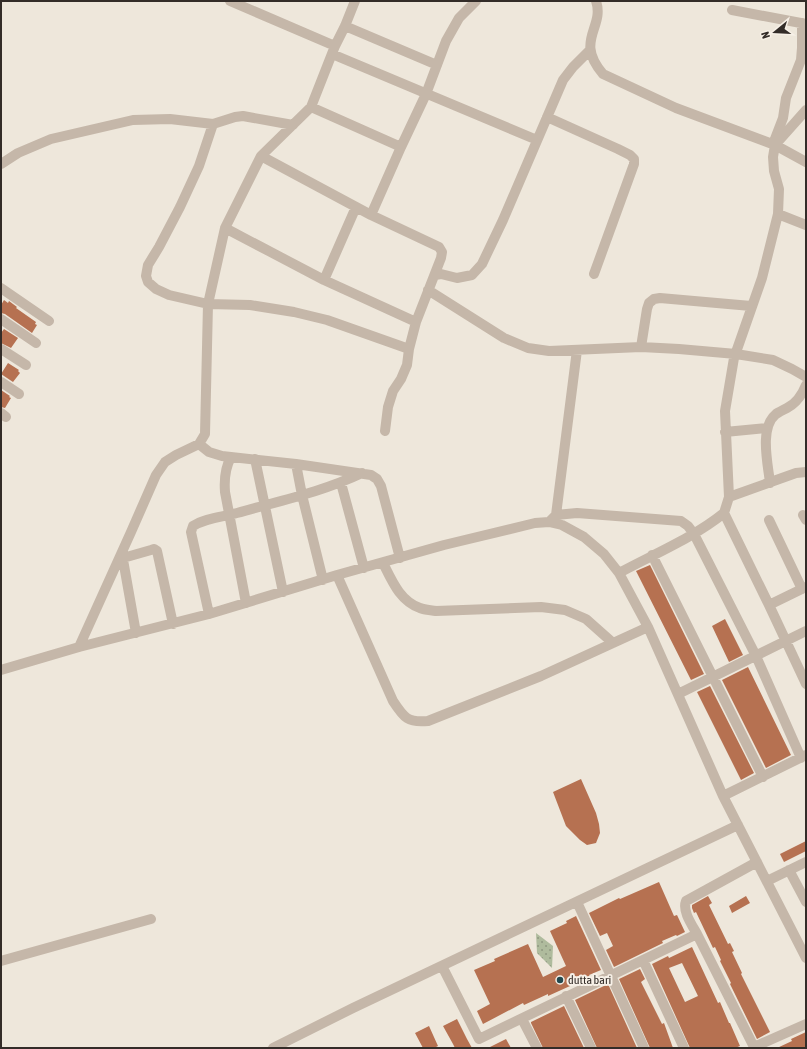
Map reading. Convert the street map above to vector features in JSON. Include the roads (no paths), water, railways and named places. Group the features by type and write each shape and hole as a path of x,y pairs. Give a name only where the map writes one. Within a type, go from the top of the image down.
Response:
{"street":[{"path":"230,1 426,94 537,140"},
{"path":"79,647 122,556 156,475 165,462 199,444 204,434 208,304 225,228 261,156 311,107 333,50 355,1"},
{"path":"371,215 426,94 446,41 459,18 476,1"},
{"path":"597,1 598,14 591,36 590,50 595,65 603,74 676,108 774,145 806,162"},
{"path":"619,573 694,534 710,524 724,513 729,498 724,410 734,358 762,278 778,214 779,189 774,171 774,145 783,118 786,98 801,60 804,23 732,10"},
{"path":"345,26 437,65"},
{"path":"435,275 441,274 457,278 472,275 482,264 503,220 563,80 573,67 590,50"},
{"path":"311,107 401,147"},
{"path":"774,145 806,110"},
{"path":"1,164 18,153 51,138 133,120 170,119 213,124 243,116 293,125"},
{"path":"547,117 618,149 634,159 634,164 594,274"},
{"path":"213,124 198,166 176,214 148,265 146,276 148,282 156,289 169,295 208,304 250,306 294,312 327,320 409,349"},
{"path":"261,156 371,215 439,247 442,252 435,275 416,322 409,349 407,365 402,380 394,391 388,407 385,431"},
{"path":"324,280 356,207"},
{"path":"778,214 806,225"},
{"path":"225,228 324,280 416,322"},
{"path":"1,288 49,321"},
{"path":"428,290 504,338 528,348 549,351 604,348 679,349 736,354 773,360 806,377"},
{"path":"640,348 647,309 649,303 654,299 660,298 751,306"},
{"path":"1,319 36,343"},
{"path":"1,349 26,365"},
{"path":"552,518 577,350"},
{"path":"1,382 19,394"},
{"path":"770,483 766,443 769,422 776,414 796,402 806,385"},
{"path":"725,432 767,428"},
{"path":"199,444 209,452 222,456 371,474 377,479 381,486 400,558"},
{"path":"231,457 227,465 224,478 228,515 246,603"},
{"path":"255,459 283,592"},
{"path":"296,464 323,580"},
{"path":"729,498 796,474 806,472"},
{"path":"209,614 191,532 193,526 199,522 342,483 362,473"},
{"path":"342,483 364,568"},
{"path":"1,670 79,647 209,614 337,575 552,518 576,513 681,521 688,526 694,534 756,656 804,757 723,796"},
{"path":"724,513 769,604 806,684"},
{"path":"552,518 584,537 604,554 619,573 648,627 723,796 806,958"},
{"path":"769,520 804,588 769,604"},
{"path":"122,556 154,549 157,551 159,554 173,624"},
{"path":"652,555 763,776"},
{"path":"122,556 136,633"},
{"path":"383,564 395,587 406,600 420,608 436,611 541,607 565,610 586,619 613,643"},
{"path":"337,575 393,701 401,714 408,720 418,722 428,721 502,692 648,627"},
{"path":"678,694 806,631"},
{"path":"273,1048 352,1008 738,826"},
{"path":"757,862 686,901 684,905 685,911 755,1047 806,1024"},
{"path":"767,881 806,862"},
{"path":"789,870 806,902"},
{"path":"577,902 644,1048"},
{"path":"1,961 151,919"},
{"path":"442,966 481,1044 522,1019 566,996 697,934"},
{"path":"643,960 684,1048"},
{"path":"566,996 591,1048"},
{"path":"522,1019 537,1048"}],"place":[{"name":"dutta bari","path":"560,980"}]}
